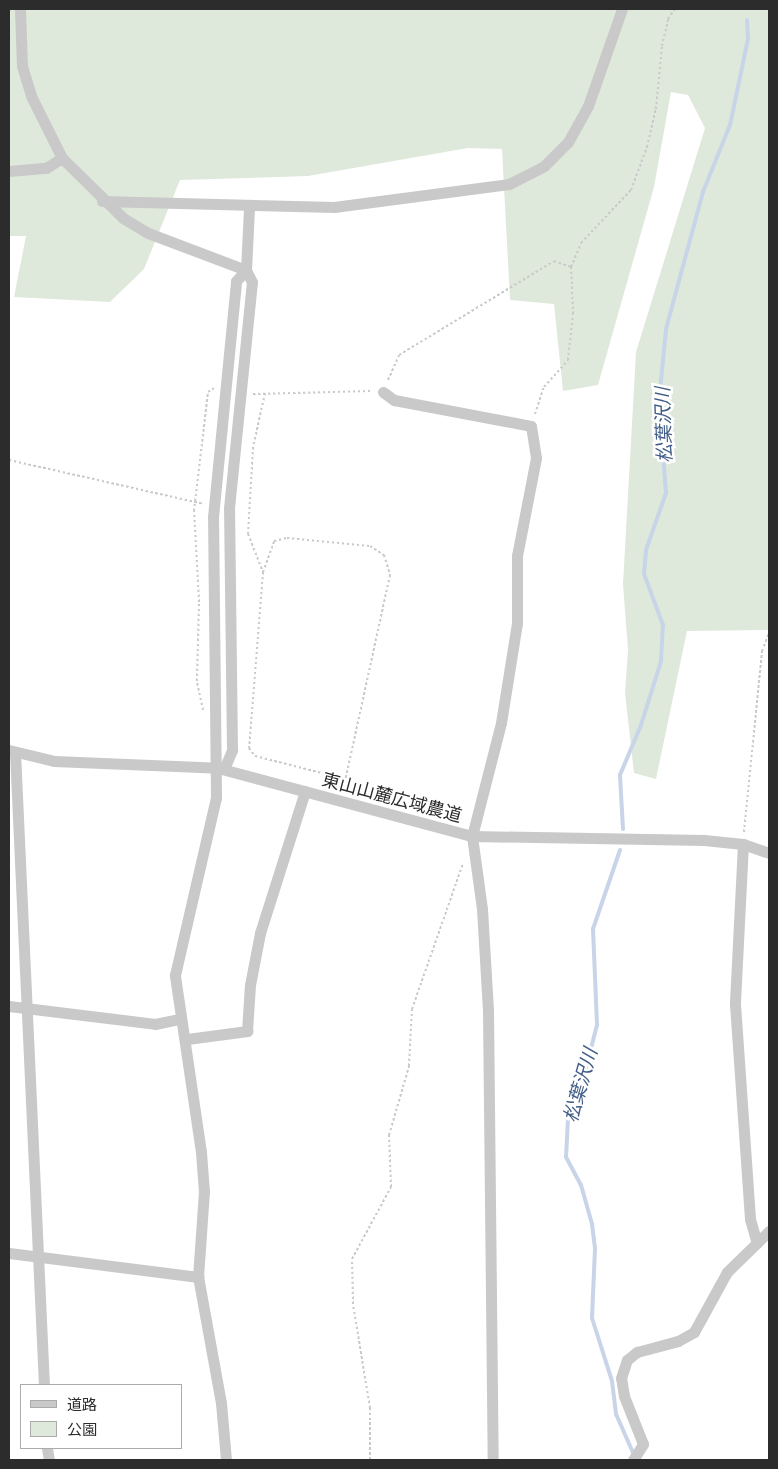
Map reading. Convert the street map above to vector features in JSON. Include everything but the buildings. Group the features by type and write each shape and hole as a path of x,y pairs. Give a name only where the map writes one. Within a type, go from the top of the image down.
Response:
{"street":[{"path":"20,9 22,66 31,96 62,158 102,201 148,233 246,270"},
{"path":"102,201 249,208 334,207 462,192 509,184 544,166 568,142 588,106 622,9"},
{"path":"9,171 46,168 62,158"},
{"path":"221,768 232,750 229,508 252,282 246,270 249,208"},
{"path":"226,1460 221,1403 198,1277 204,1192 187,1039 179,1019 175,974 209,832 221,768 214,507 236,281 246,270"},
{"path":"383,392 394,400 531,426 536,458 517,556 517,623 501,723 472,836 482,909 488,1010 492,1460"},
{"path":"12,752 29,1008 44,1384"},
{"name":"東山山麓広域農道","path":"12,752 98,764 221,768 472,836 704,840 743,844 769,853"},
{"path":"187,1039 247,1031 250,985 260,933 305,791"},
{"path":"743,844 735,1004 749,1210 756,1243"},
{"path":"9,1006 155,1024 179,1019"},
{"path":"636,1456 643,1444 621,1378 627,1360 636,1352 678,1341 694,1332 727,1272 769,1231"},
{"path":"9,1253 198,1277"}],"path":[{"path":"531,426 544,387 568,360 573,314 571,267 581,243 631,190 652,128 662,46 668,18 675,9"},
{"path":"242,391 265,393 383,392 399,355 554,261 571,267"},
{"path":"263,572 248,534 253,447 265,393"},
{"path":"9,460 214,507"},
{"path":"341,801 390,576 384,555 370,546 287,538 274,542 263,572 249,748 255,756 345,779"},
{"path":"743,844 762,651 769,633"},
{"path":"370,1460 370,1408 353,1304 352,1259 391,1187 389,1136 410,1066 412,1009 466,854"}],"green space":[{"path":"9,9 769,9 769,630 687,631 656,779 634,773 625,693 628,650 623,584 636,352 705,128 688,95 671,92 654,187 598,385 563,391 554,304 510,300 502,149 468,148 308,176 180,180 144,269 110,302 14,297 26,236 9,236"}],"waterway":[{"name":"松葉沢川","path":"623,829 620,775 641,725 661,661 663,625 644,574 646,550 666,493 659,401 666,329 703,192 730,125 748,39 747,20"},
{"name":"松葉沢川","path":"620,850 593,929 597,1025 581,1087 568,1119 566,1157 581,1185 592,1224 595,1249 592,1318 612,1381 616,1414 634,1455"}]}
